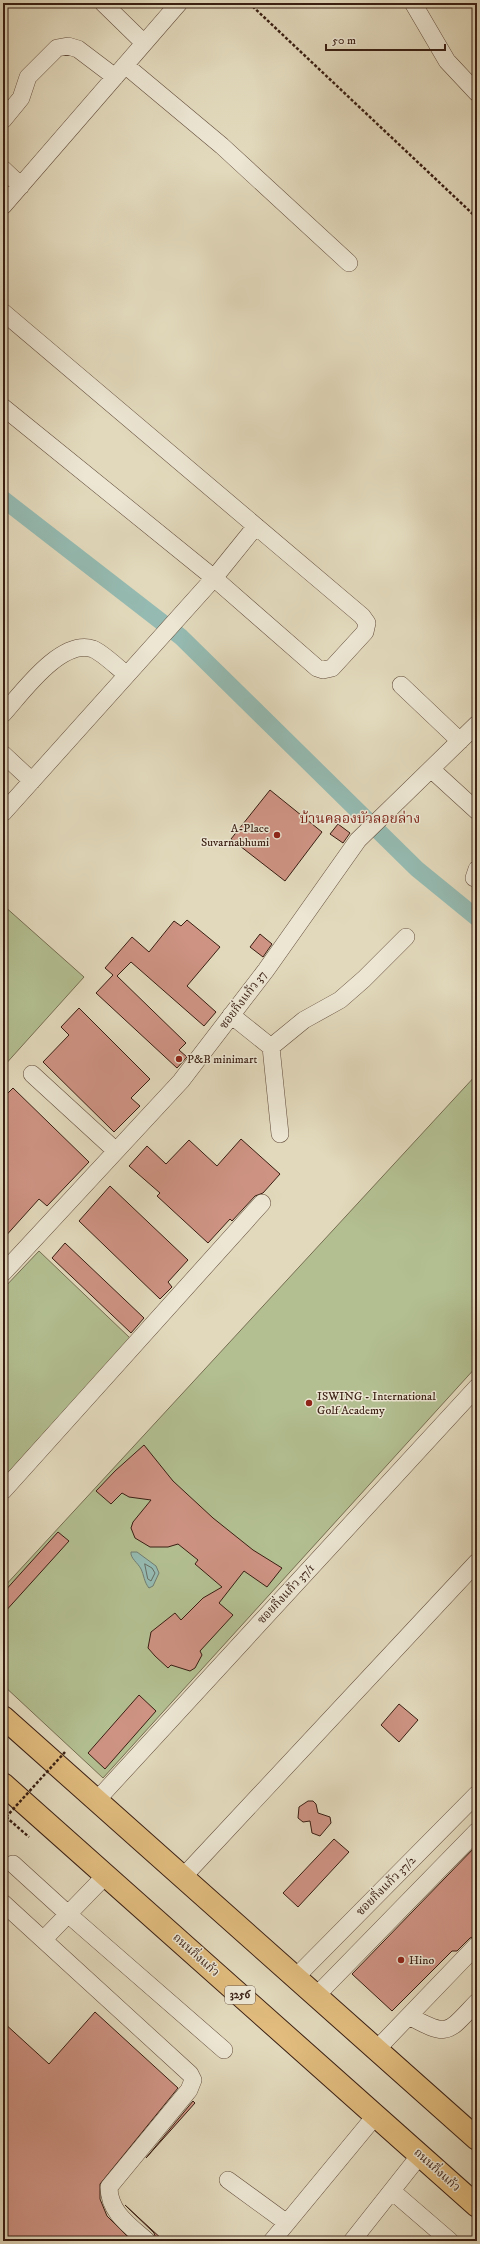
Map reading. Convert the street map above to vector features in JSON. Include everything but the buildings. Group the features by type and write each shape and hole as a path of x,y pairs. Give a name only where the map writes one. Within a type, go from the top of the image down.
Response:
{"main road":[{"path":"3,1717 477,2140"},
{"name":"ถนนกิ่งแก้ว","path":"3,1784 376,2114 477,2206"}],"street":[{"path":"103,3 144,44"},
{"path":"3,206 179,3"},
{"path":"413,3 447,61 477,93"},
{"path":"3,120 21,98 28,77 57,48 68,46 78,49 120,71 222,146 349,263"},
{"path":"3,169 21,186"},
{"path":"3,312 362,616 367,623 365,632 332,668 323,670 317,668 214,578 3,406"},
{"path":"3,813 214,578 256,526"},
{"path":"3,714 59,655 76,648 93,650 127,675"},
{"path":"401,685 460,741"},
{"name":"ซอยกิ่งแก้ว 37","path":"3,1272 181,1081 231,1015 358,840 477,724"},
{"path":"3,754 32,781"},
{"path":"431,769 477,811"},
{"path":"271,1047 304,1020 340,1000 406,938"},
{"path":"231,1015 271,1047 280,1134"},
{"path":"32,1074 116,1151"},
{"path":"3,1491 262,1203"},
{"name":"ซอยกิ่งแก้ว 37/1","path":"96,1801 477,1387"},
{"path":"183,1877 477,1562"},
{"name":"ซอยกิ่งแก้ว 37/2","path":"295,1978 477,1794"},
{"path":"316,1996 477,1831"},
{"path":"14,1864 68,1915 224,2050"},
{"path":"44,1939 106,1875"},
{"path":"3,1903 190,2074 193,2080 189,2090 109,2187 109,2198 115,2212 147,2241"},
{"path":"376,2050 477,1946"},
{"path":"409,2016 430,2028 444,2031 452,2027 477,2002"},
{"path":"272,2241 376,2114"},
{"path":"352,2241 420,2155"},
{"path":"228,2180 287,2223"},
{"path":"392,2191 450,2241"}],"path":[{"path":"249,3 477,218"},
{"path":"29,1837 6,1816 65,1752"}],"green space":[{"path":"3,905 84,977 3,1067"},
{"name":"ISWING - International Golf Academy","path":"477,1074 477,1366 103,1778 3,1685 3,1588"},
{"path":"39,1251 130,1338 3,1478 3,1289"}],"water":[{"path":"131,1552 137,1552 156,1566 159,1573 153,1586 149,1588 147,1586 141,1569 133,1558"}],"waterway":[{"path":"3,499 181,637 417,869 477,918"}],"place":[{"name":"A-Place Suvarnabhumi","path":"277,835"},
{"name":"P&B minimart","path":"179,1059"},
{"name":"ISWING - International Golf Academy","path":"309,1403"},
{"name":"Hino","path":"401,1960"}],"district":[{"name":"บ้านคลองบัวลอยล่าง","path":"360,819"}]}
